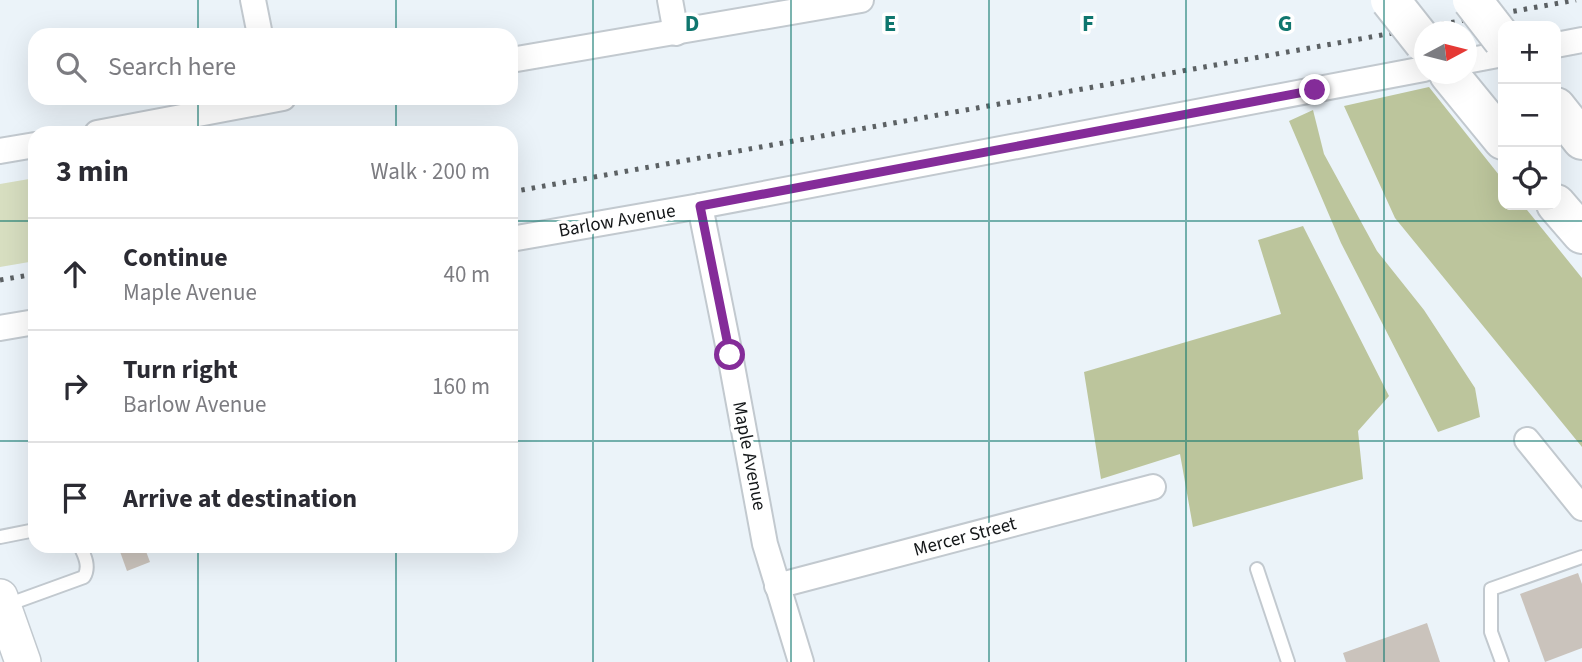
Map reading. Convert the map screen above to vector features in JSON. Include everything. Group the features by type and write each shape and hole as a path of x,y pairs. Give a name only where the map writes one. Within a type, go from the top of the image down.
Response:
{"highway":[{"path":"1390,0 1414,30"},
{"path":"1472,0 1498,34"},
{"path":"1457,84 1498,134"},
{"path":"1561,113 1582,140"},
{"path":"1561,210 1582,234"}],"main road":[{"path":"2,601 23,662"}],"street":[{"path":"254,0 259,28"},
{"path":"670,0 676,33"},
{"path":"518,59 861,0"},
{"path":"1561,44 1582,40"},
{"path":"1477,59 1498,55"},
{"name":"Barlow Avenue","path":"518,238 1414,71"},
{"path":"134,126 244,105"},
{"path":"0,151 28,146"},
{"name":"Maple Avenue","path":"700,206 765,544 801,662"},
{"path":"0,328 28,323"},
{"path":"1527,440 1582,508"},
{"name":"Mercer Street","path":"777,586 1153,487"}],"lane":[{"path":"0,537 28,531"},
{"path":"2,601 84,577 87,571 83,553"},
{"path":"1502,662 1491,632 1490,589 1582,557"},
{"path":"1257,569 1288,662"}],"green space":[{"path":"1429,87 1498,174 1498,210 1527,210 1582,278 1582,447 1395,218 1344,106"},
{"path":"1313,110 1324,154 1377,251 1424,310 1475,388 1480,417 1438,432 1341,243 1289,121"},
{"path":"28,179 28,262 0,267 0,184"},
{"path":"1303,226 1389,396 1358,431 1363,479 1193,527 1180,454 1101,479 1084,372 1281,314 1258,240"}],"building":[{"path":"121,553 147,553 150,562 127,571"},
{"path":"1578,573 1582,584 1582,648 1545,662 1520,594"},
{"path":"1427,623 1440,662 1346,662 1343,653"}],"railway":[{"path":"518,191 1576,0"},
{"path":"0,280 28,275"}],"route":[{"path":"730,355 700,206 1315,90"}]}
